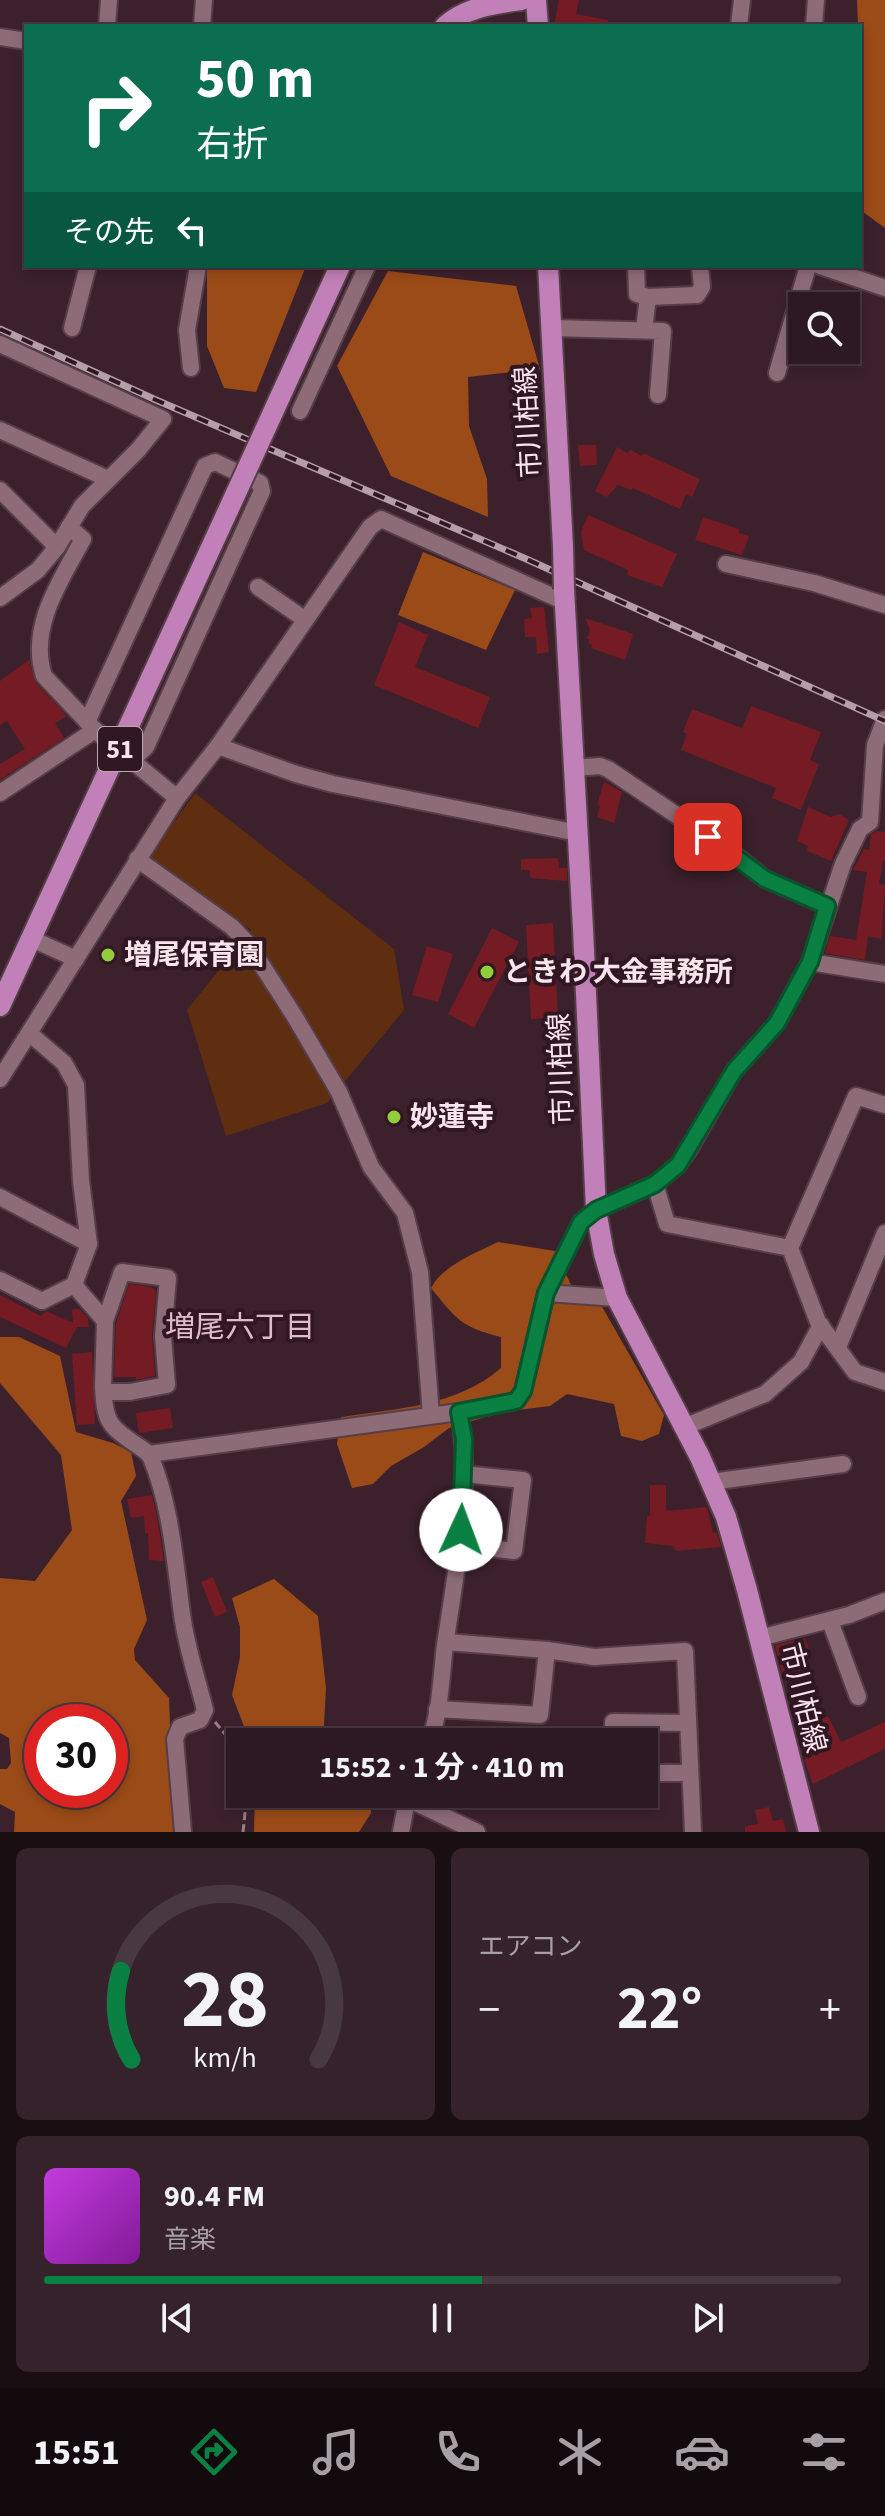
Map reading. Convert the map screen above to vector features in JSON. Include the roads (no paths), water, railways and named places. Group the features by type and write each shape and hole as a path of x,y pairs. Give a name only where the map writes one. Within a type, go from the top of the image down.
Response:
{"main road":[{"path":"448,24 465,12 483,5 521,0"},
{"path":"536,0 538,24"},
{"name":"51","path":"0,1006 125,757 237,491 339,268"},
{"name":"市川柏線","path":"548,268 596,1210 604,1254 617,1298 711,1482 737,1550 809,1832"}],"street":[{"path":"107,24 109,0"},
{"path":"202,24 204,0"},
{"path":"739,24 742,0"},
{"path":"814,24 816,0"},
{"path":"0,37 24,41"},
{"path":"72,328 87,268"},
{"path":"191,368 187,330 198,268"},
{"path":"300,411 366,268"},
{"path":"636,268 637,294 648,297 697,295 702,287 700,268"},
{"path":"777,373 807,268"},
{"path":"826,268 885,288"},
{"path":"644,330 648,297"},
{"path":"552,328 663,331 658,395"},
{"path":"0,344 163,419 138,450 82,506 57,547 25,582 0,598"},
{"path":"0,430 108,479"},
{"path":"0,793 91,726 205,466 215,462 260,483 262,491 141,755 125,757"},
{"path":"0,490 57,547"},
{"path":"0,1079 177,798 218,746 370,527 381,519 564,595"},
{"path":"69,527 83,539 58,584 45,617 40,641 40,665 44,676 91,726 177,798"},
{"path":"726,564 814,583 885,605"},
{"path":"258,587 304,619"},
{"path":"149,1454 459,1412 516,1401 523,1391 546,1293 581,1222 596,1210 655,1184 678,1165 734,1071 777,1023 810,962 827,906 860,829 877,819 875,745 885,719"},
{"path":"218,746 333,784 578,833"},
{"path":"574,768 600,766 608,769 734,854 765,879 827,906"},
{"path":"137,859 232,927 249,945 339,1092 371,1167 405,1213 420,1272 431,1415"},
{"path":"32,939 76,959"},
{"path":"810,962 885,974"},
{"path":"0,1280 42,1301 74,1285 89,1244 81,1181 76,1085 64,1063 29,1033"},
{"path":"885,1105 856,1096 790,1248 821,1325 855,1372 885,1382"},
{"path":"655,1184 667,1224 790,1248"},
{"path":"0,1197 89,1244"},
{"path":"838,1347 885,1233"},
{"path":"104,1392 130,1392 167,1385 163,1336 168,1278 122,1272 105,1321 104,1392 104,1409 113,1429 149,1454 175,1553 182,1618 205,1710 200,1720 180,1727 175,1739 183,1832"},
{"path":"74,1285 105,1321"},
{"path":"546,1293 617,1298"},
{"path":"684,1427 765,1394 801,1362 821,1325"},
{"path":"432,1728 459,1545 464,1439 459,1412"},
{"path":"711,1482 843,1464"},
{"path":"459,1545 514,1551 523,1480 463,1474"},
{"path":"759,1638 830,1621 885,1601"},
{"path":"830,1621 858,1697"},
{"path":"446,1642 594,1657 685,1651 693,1832"},
{"path":"437,1709 540,1715 547,1650"},
{"path":"613,1728 613,1722 687,1723"},
{"path":"658,1773 690,1773"},
{"path":"401,1832 405,1808"},
{"path":"430,1808 477,1832"}],"railway":[{"path":"0,329 156,400 524,558 885,721"}],"place":[{"name":"増尾保育園","path":"108,955"},
{"name":"ときわ 大金事務所","path":"487,972"},
{"name":"妙蓮寺","path":"394,1117"}],"district":[{"name":"増尾六丁目","path":"240,1327"}]}
